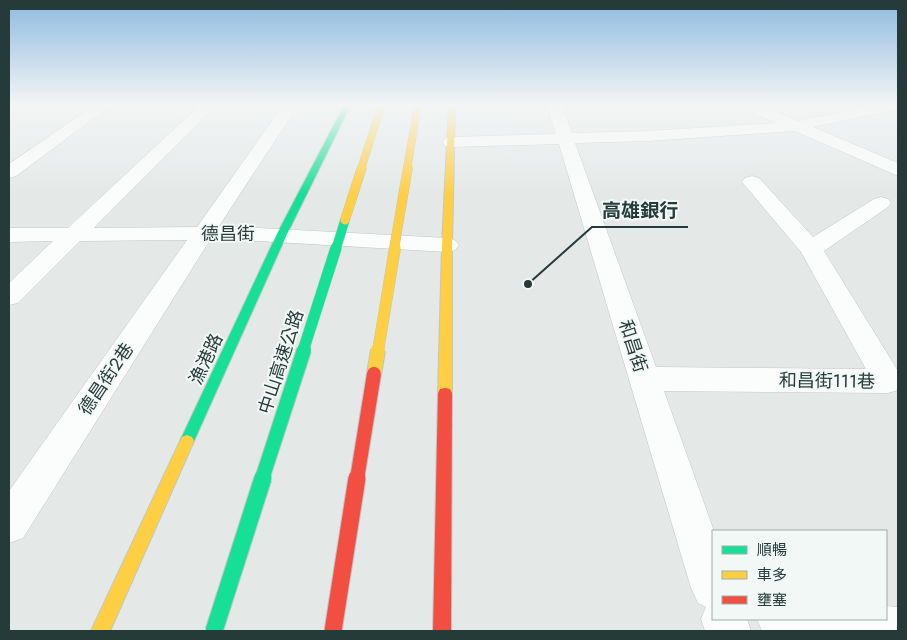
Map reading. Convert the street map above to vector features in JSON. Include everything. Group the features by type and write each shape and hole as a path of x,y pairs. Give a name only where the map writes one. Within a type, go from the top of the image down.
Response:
{"main road":[{"name":"漁港路","path":"100,631 282,234 333,134"},
{"name":"中山高速公路","path":"214,631 372,134"},
{"path":"333,631 413,134"},
{"path":"442,631 447,245 451,134"}],"street":[{"path":"9,172 63,134"},
{"path":"9,296 179,134"},
{"name":"德昌街2巷","path":"9,524 272,134"},
{"name":"和昌街","path":"563,134 712,585"},
{"path":"451,142 680,134"},
{"path":"815,134 898,170"},
{"name":"和昌街111巷","path":"752,182 812,249 893,382"},
{"path":"812,249 881,203"},
{"name":"德昌街","path":"9,235 282,234 447,245"},
{"name":"和昌街111巷","path":"644,379 893,382"},
{"path":"791,620 898,630"}],"traffic: fast":[{"path":"187,441 282,234 333,134"},
{"path":"214,631 345,220"}],"traffic: slow":[{"path":"345,220 372,134"},
{"path":"374,374 413,134"},
{"path":"445,393 451,134"},
{"path":"100,631 187,441"}],"traffic: jam":[{"path":"333,631 374,374"},
{"path":"442,631 445,393"}],"place":[{"name":"高雄銀行","path":"528,284"}]}
